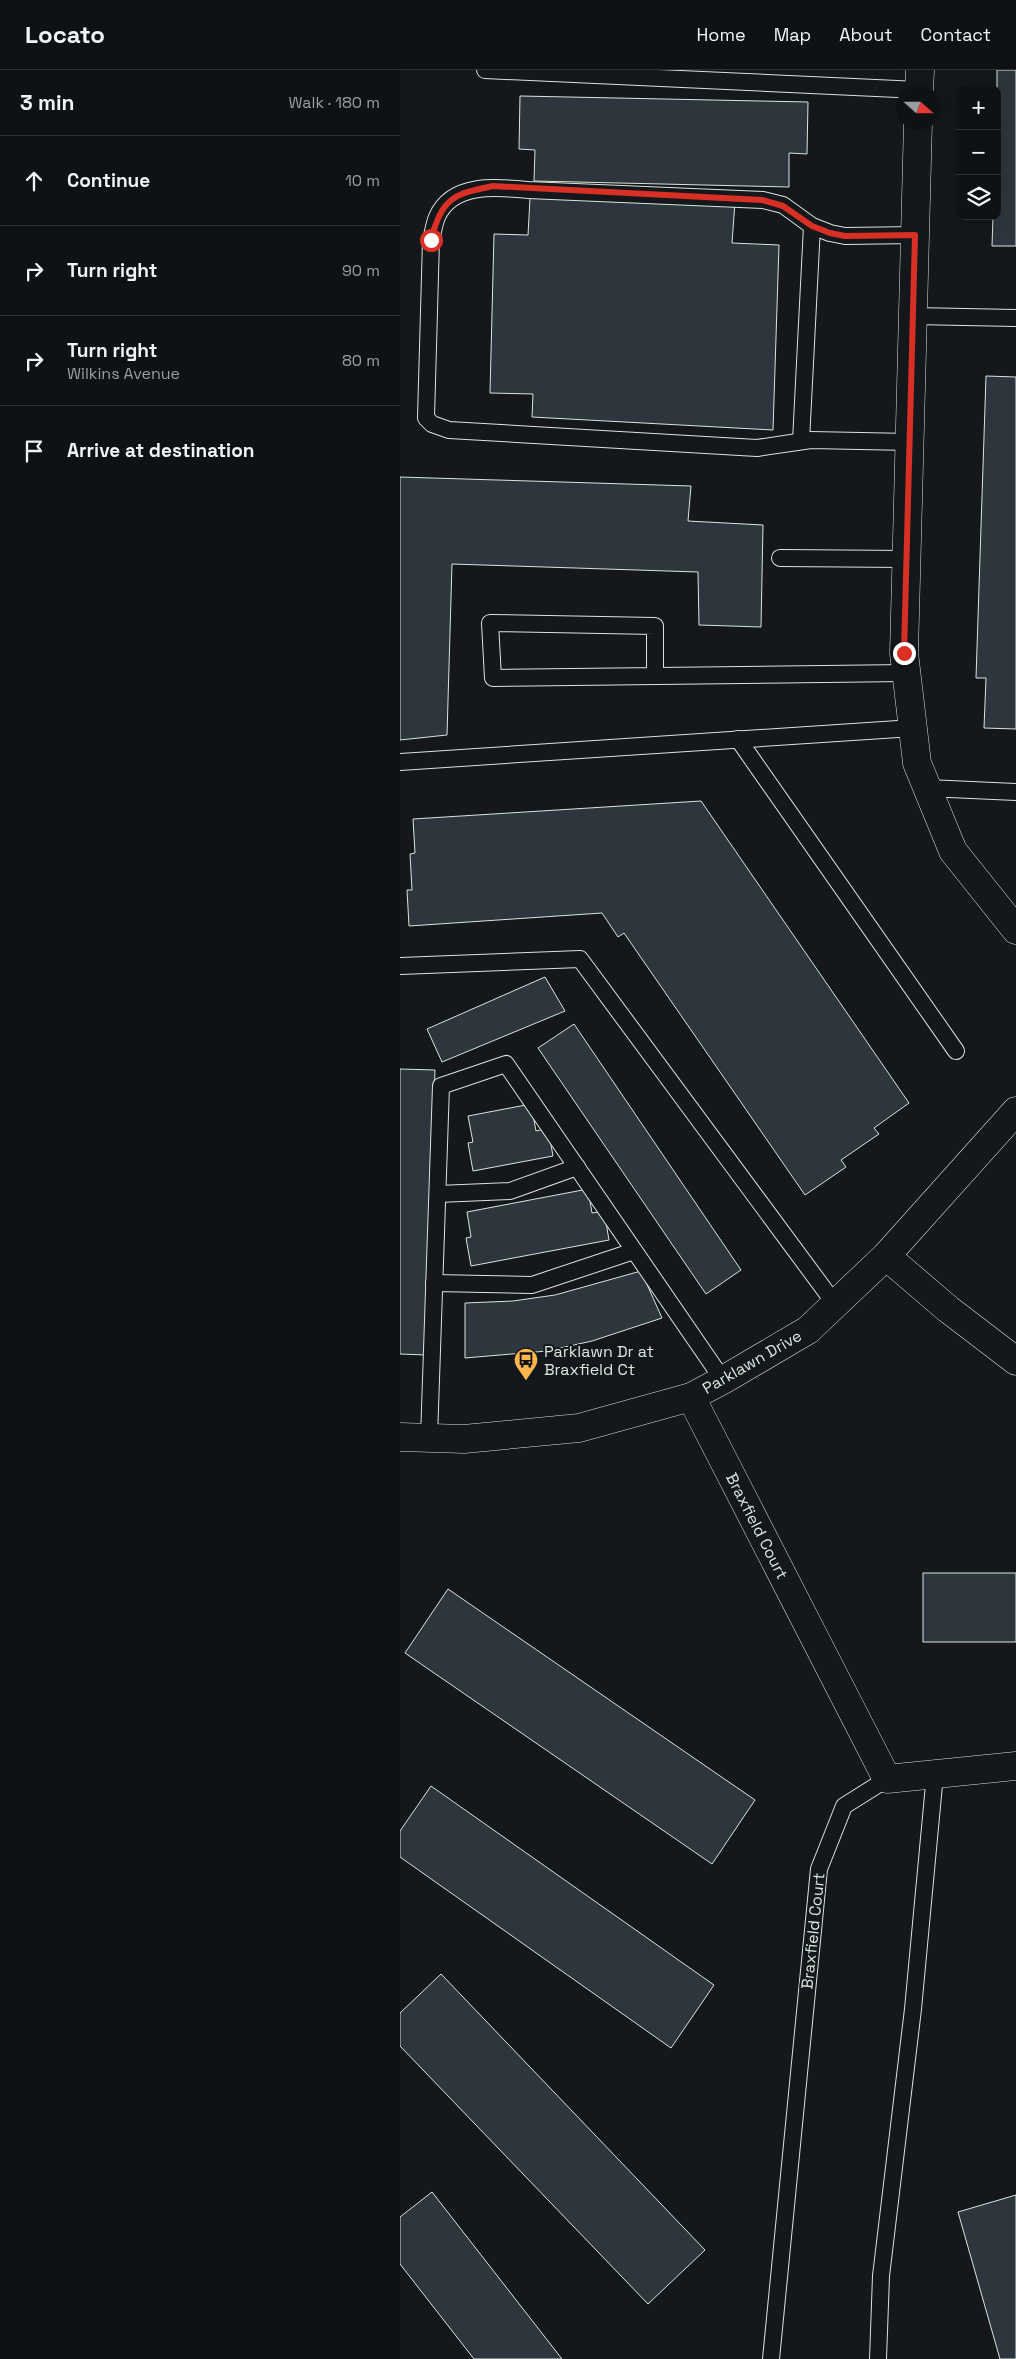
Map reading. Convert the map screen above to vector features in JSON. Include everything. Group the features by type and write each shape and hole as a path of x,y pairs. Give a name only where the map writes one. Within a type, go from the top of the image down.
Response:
{"street":[{"path":"918,130 904,653 912,728 917,763 953,852 1016,930"},
{"name":"Parklawn Drive","path":"400,1437 464,1439 578,1428 691,1397 808,1330 886,1256 1016,1111"},
{"path":"886,1256 948,1309 1016,1362"},
{"name":"Braxfield Court","path":"691,1397 887,1779"},
{"path":"887,1779 1016,1766"}],"lane":[{"path":"485,70 919,84"},
{"path":"910,442 801,442 757,448 449,430 432,424 426,418 431,240 437,216 446,204 462,193 493,186 762,200 783,206 812,226 845,236 915,235"},
{"path":"801,442 812,226"},
{"path":"913,316 1016,318"},
{"path":"780,558 906,559"},
{"path":"655,676 655,626 490,623 493,678 906,673"},
{"path":"400,762 912,728"},
{"path":"738,739 956,1051"},
{"path":"927,788 1016,792"},
{"path":"400,966 580,959 835,1304"},
{"path":"429,1438 442,1086 506,1064 723,1380"},
{"path":"438,1194 510,1190 577,1167"},
{"path":"434,1283 532,1285 634,1251"},
{"path":"878,2359 881,2276 914,2009 935,1774"},
{"name":"Braxfield Court","path":"772,2359 819,1869 844,1806 887,1779"}],"building":[{"path":"997,70 1016,70 1016,246 992,246 993,220 1001,220 1001,85 997,85"},
{"path":"520,96 808,102 807,154 789,153 789,187 534,181 535,150 519,149"},
{"path":"530,198 735,202 732,243 779,245 773,430 532,417 533,394 490,393 494,234 528,235"},
{"path":"986,376 1016,377 1016,729 984,728 986,678 976,678"},
{"path":"400,477 691,486 688,521 763,525 761,627 699,625 698,572 452,564 447,735 400,740"},
{"path":"701,801 909,1103 874,1128 879,1134 841,1160 846,1167 805,1195 624,933 618,937 602,913 409,926 407,890 412,890 410,854 415,853 413,819"},
{"path":"545,977 565,1011 442,1062 427,1029"},
{"path":"574,1024 741,1270 706,1294 538,1048"},
{"path":"400,1069 435,1070 425,1355 400,1354"},
{"path":"531,1104 536,1131 548,1128 553,1156 473,1171 468,1143 473,1142 468,1116"},
{"path":"588,1189 592,1213 604,1211 609,1240 471,1266 466,1238 471,1237 467,1212"},
{"path":"641,1271 662,1318 592,1341 547,1351 465,1358 465,1303 513,1301 555,1295"},
{"path":"923,1573 1016,1573 1016,1642 923,1642"},
{"path":"448,1589 755,1800 712,1864 405,1653"},
{"path":"431,1786 714,1985 671,2048 400,1857 400,1831"},
{"path":"441,1974 705,2250 648,2304 400,2046 400,2013"},
{"path":"432,2192 562,2359 474,2359 400,2264 400,2217"},
{"path":"1016,2195 1016,2359 1000,2359 958,2212"}],"place":[{"name":"Parklawn Dr at Braxfield Ct","path":"526,1381"}],"route":[{"path":"431,240 437,216 446,204 462,193 493,186 528,190 670,194 762,200 783,206 812,226 830,233 845,236 915,235 904,653"}]}
